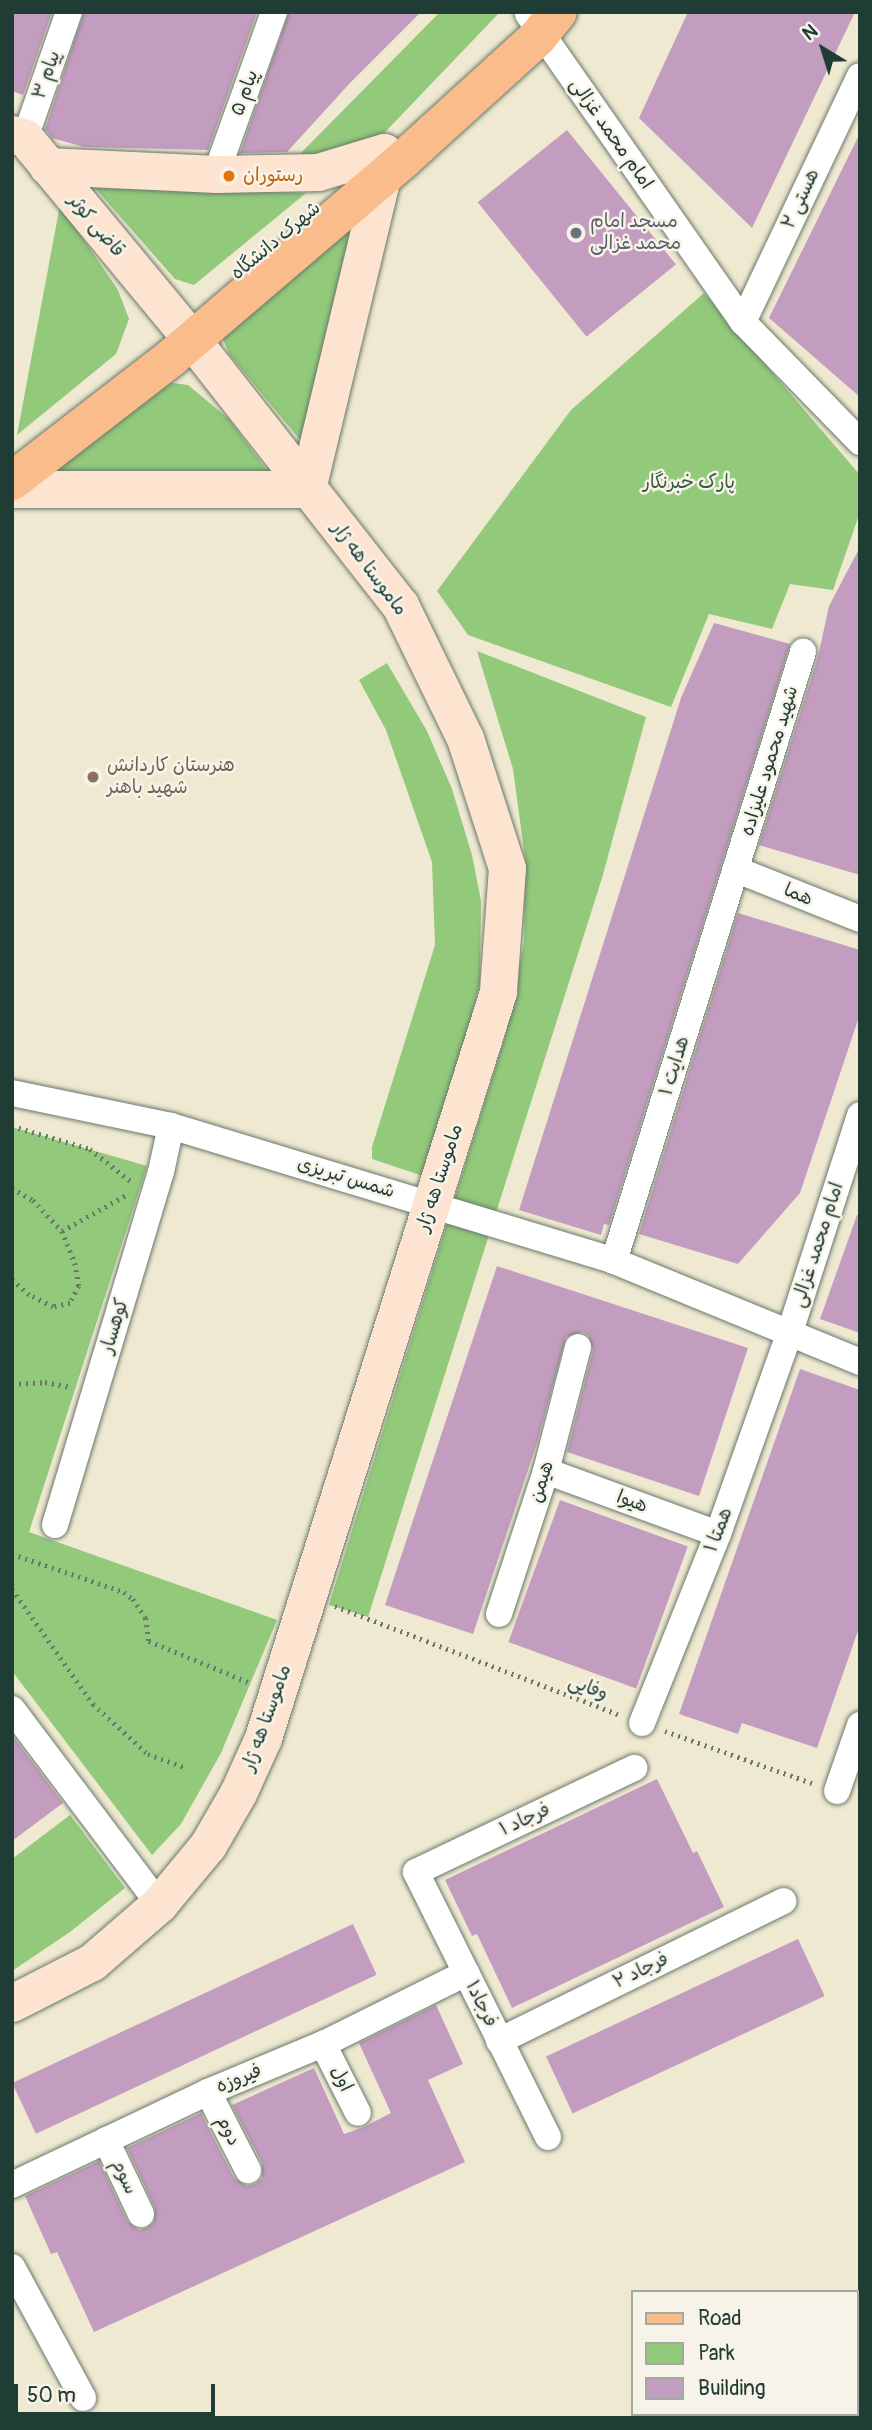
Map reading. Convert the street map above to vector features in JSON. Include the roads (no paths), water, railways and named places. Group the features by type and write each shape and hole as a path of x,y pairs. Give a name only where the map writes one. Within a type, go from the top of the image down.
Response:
{"main road":[{"name":"شهرک دانشگاه","path":"12,458 184,332 383,164 539,18"},
{"path":"12,489 307,489 383,164 318,172 216,174 28,146"},
{"name":"قاضی کوثر","path":"28,146 184,332"},
{"path":"12,481 184,332"},
{"name":"ماموستا هه ژار","path":"12,2003 92,1962 159,1904 208,1846 239,1793 263,1738 498,992 507,868 465,738 400,605 184,332"}],"street":[{"name":"پیام ۳","path":"28,146 69,12"},
{"name":"پیام ۵","path":"216,174 274,12"},
{"name":"امام محمد غزالی","path":"539,18 743,321 860,442"},
{"name":"هستی ۲","path":"743,321 860,76"},
{"name":"شهید محمود علیزاده","path":"737,870 803,652"},
{"name":"هما","path":"737,870 860,919"},
{"name":"هدایت ۱","path":"614,1261 737,870"},
{"name":"شمس تبریزی","path":"12,1093 171,1126 614,1261 860,1362"},
{"name":"امام محمد غزالی","path":"789,1335 860,1115"},
{"name":"کوهسار","path":"55,1525 161,1172 171,1126"},
{"name":"همتا ۱","path":"642,1723 718,1534 789,1335"},
{"name":"هیمن","path":"499,1614 546,1471 578,1348"},
{"name":"هیوا","path":"546,1471 718,1534"},
{"path":"12,1709 159,1904"},
{"path":"837,1791 860,1725"},
{"name":"فرجاد ۱","path":"416,1872 634,1768"},
{"name":"فرجاد۱","path":"416,1872 548,2137"},
{"name":"فرجاد ۲","path":"499,2041 782,1901"},
{"name":"فیروزه","path":"12,2185 208,2091 323,2044 466,1973"},
{"name":"اول","path":"323,2044 358,2113"},
{"name":"دوم","path":"208,2091 248,2170"},
{"name":"سوم","path":"106,2140 141,2214"},
{"path":"12,2267 83,2398"}],"place":[{"name":"رستوران","path":"229,176"},
{"name":"مسجد امام محمد غزالی","path":"576,233"},
{"name":"هنرستان کاردانش شهید باهنر","path":"93,777"}],"park label":[{"name":"پارک خبرنگار","path":"689,483"}]}
